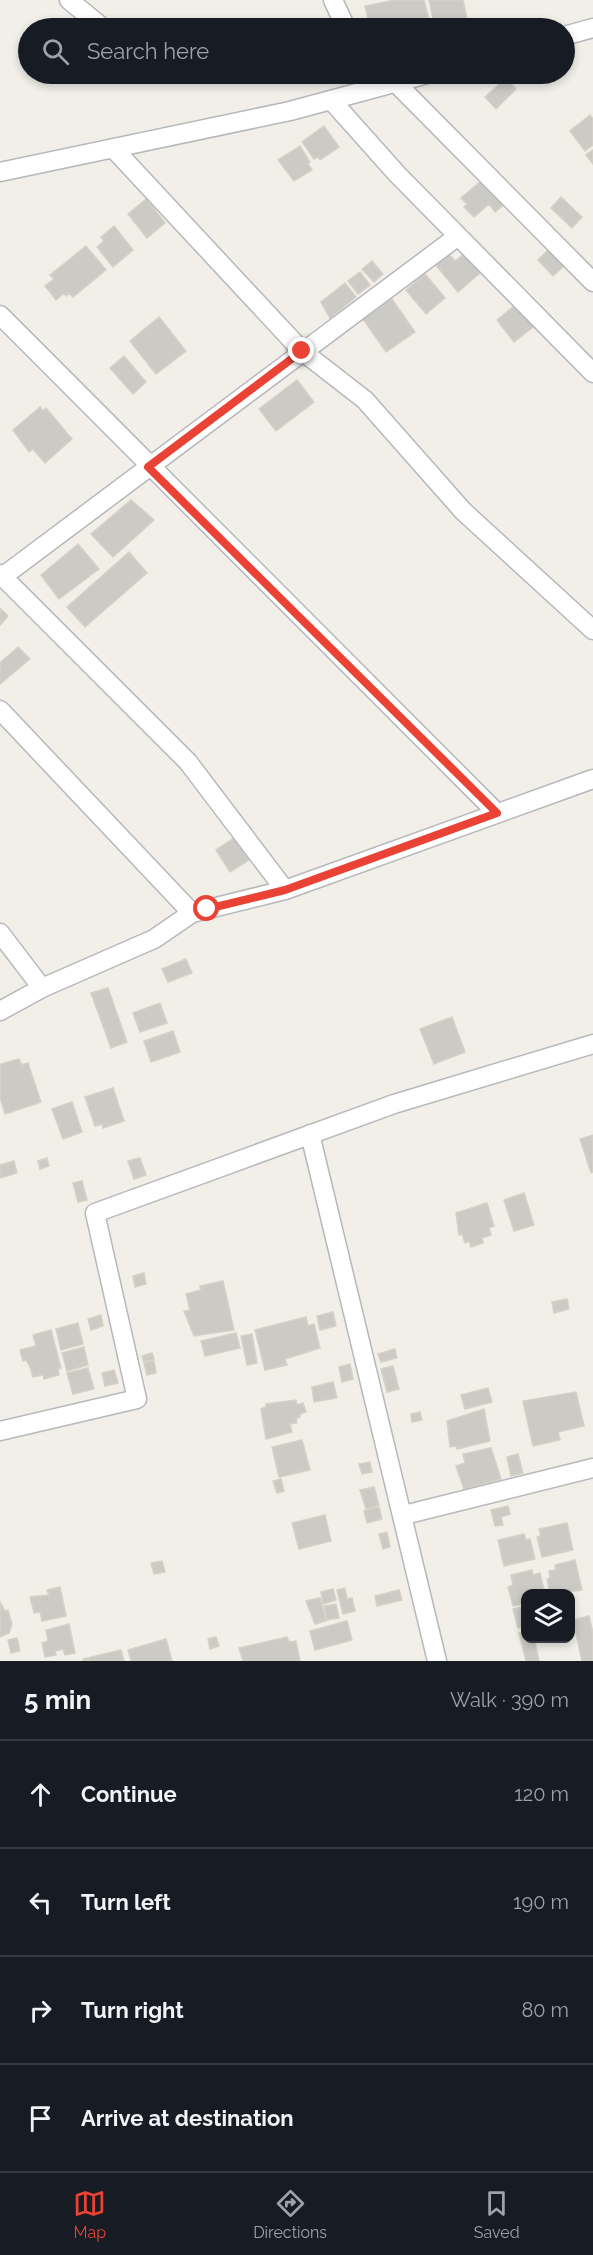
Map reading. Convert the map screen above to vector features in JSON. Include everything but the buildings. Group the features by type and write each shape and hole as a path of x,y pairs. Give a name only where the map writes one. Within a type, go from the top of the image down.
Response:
{"street":[{"path":"69,0 90,18"},
{"path":"333,0 341,18"},
{"path":"575,33 593,28"},
{"path":"0,172 279,114 331,100 362,84"},
{"path":"397,84 592,280"},
{"path":"331,100 397,174 593,373"},
{"path":"113,148 302,351 365,400 463,510 593,630"},
{"path":"285,890 188,762 1,576 458,236"},
{"path":"0,315 148,467 497,813"},
{"path":"0,710 192,913"},
{"path":"0,1011 42,988 154,939 192,913 285,890 593,779"},
{"path":"0,933 42,988"},
{"path":"0,1431 136,1399 94,1213 394,1104 593,1044"},
{"path":"310,1134 404,1515 437,1661"},
{"path":"404,1515 593,1468"}],"route":[{"path":"207,909 285,890 497,813 148,467 302,351"}]}
